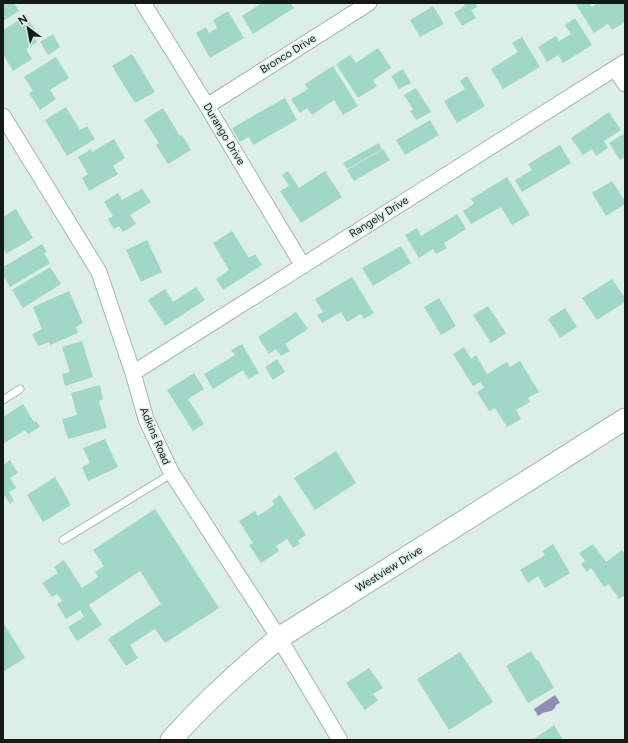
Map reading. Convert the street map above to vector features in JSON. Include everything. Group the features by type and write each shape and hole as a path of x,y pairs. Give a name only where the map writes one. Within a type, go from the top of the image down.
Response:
{"main road":[{"name":"Westview Drive","path":"171,740 186,723 250,662 279,638 625,419"}],"street":[{"name":"Durango Drive","path":"143,3 303,266"},
{"name":"Bronco Drive","path":"207,106 369,3"},
{"path":"620,65 625,84"},
{"name":"Rangely Drive","path":"133,373 620,65"},
{"name":"Adkins Road","path":"3,116 99,272 133,373 146,419 172,474 279,638 340,740"}],"lane":[{"path":"3,400 20,389"},
{"path":"63,540 172,474"}],"shaded area":[{"path":"555,695 560,703 552,710 544,712 538,716 534,709"}],"building":[{"path":"3,3 14,3 19,11 3,21"},
{"path":"262,3 291,3 294,8 253,34 242,16"},
{"path":"463,3 475,3 477,7 471,10 476,18 462,26 454,13 465,6"},
{"path":"575,3 589,3 592,7 598,3 625,3 625,22 612,30 608,24 594,33"},
{"path":"433,6 444,24 420,37 410,20"},
{"path":"228,11 244,38 210,58 196,33 206,27 209,33 217,28 213,20"},
{"path":"26,16 36,31 32,34 37,42 26,49 32,59 13,71 3,54 3,30"},
{"path":"575,18 592,45 563,63 558,55 547,62 538,47 556,36 559,41 571,34 565,25"},
{"path":"53,34 60,47 48,55 40,42"},
{"path":"522,37 540,67 503,89 491,69 518,52 512,43"},
{"path":"378,48 391,68 373,80 377,86 358,98 336,64 350,55 356,63"},
{"path":"132,54 155,92 135,103 112,66"},
{"path":"56,57 69,78 50,90 56,99 40,110 29,93 33,91 24,77"},
{"path":"333,66 358,106 343,115 334,100 312,115 307,108 300,113 291,99 308,89 305,84"},
{"path":"403,69 411,83 399,89 391,76"},
{"path":"467,76 485,106 457,123 444,101 465,89 460,81"},
{"path":"416,88 431,112 416,120 410,111 413,109 404,95"},
{"path":"285,98 297,120 253,145 249,137 240,142 232,128"},
{"path":"66,107 80,130 87,126 95,139 67,156 45,120"},
{"path":"163,108 180,136 182,135 191,150 168,164 156,145 159,143 144,120"},
{"path":"609,112 621,130 604,141 608,148 596,156 592,149 583,155 571,138"},
{"path":"430,120 439,135 405,155 396,140"},
{"path":"625,133 625,157 620,160 609,143"},
{"path":"114,139 125,158 113,166 118,174 89,191 82,178 88,174 78,157 91,149 92,152"},
{"path":"379,143 382,149 347,169 343,163"},
{"path":"560,145 571,163 522,192 515,180 532,170 528,164"},
{"path":"383,149 390,160 354,181 347,170"},
{"path":"288,171 299,188 325,171 342,197 301,223 280,191 289,186 282,175"},
{"path":"507,177 530,215 512,225 501,207 471,224 463,211 474,204 471,199"},
{"path":"612,181 625,201 625,204 606,216 592,193"},
{"path":"142,189 151,202 130,215 136,224 123,232 119,226 114,229 108,219 113,216 104,202 118,193 122,200"},
{"path":"16,209 33,238 6,254 3,249 3,217"},
{"path":"457,214 466,229 444,243 447,248 436,254 433,249 419,258 405,235 417,228 421,236"},
{"path":"232,231 249,258 255,254 262,265 223,290 216,279 229,270 213,243"},
{"path":"147,240 162,272 141,282 126,250"},
{"path":"42,244 47,252 44,253 50,263 10,287 3,275 3,267"},
{"path":"401,246 411,263 373,286 362,268"},
{"path":"50,267 61,284 23,308 12,290"},
{"path":"352,277 374,313 364,319 361,314 347,322 341,312 322,323 317,315 323,312 315,299"},
{"path":"612,279 625,298 625,302 597,320 582,298"},
{"path":"196,287 205,300 165,326 148,300 165,289 173,302"},
{"path":"69,291 83,323 76,327 78,333 50,345 49,342 38,346 32,334 42,329 33,307"},
{"path":"439,298 456,326 441,335 424,307"},
{"path":"488,306 506,333 491,343 473,315"},
{"path":"565,308 577,327 560,338 548,319"},
{"path":"296,312 308,329 285,344 290,351 281,356 276,349 269,354 258,337"},
{"path":"82,341 93,377 65,386 62,374 70,372 62,347"},
{"path":"242,344 259,373 249,379 243,370 213,389 204,374 235,355 231,350"},
{"path":"464,347 471,359 476,355 487,374 507,362 510,367 520,361 539,392 528,398 530,402 516,410 521,419 507,427 495,408 489,411 477,392 484,388 480,382 473,386 453,354"},
{"path":"277,359 285,372 273,380 265,367"},
{"path":"194,373 204,389 188,399 204,424 193,431 167,390"},
{"path":"100,385 103,399 99,401 107,428 68,439 62,419 77,415 71,393"},
{"path":"23,404 34,422 36,421 40,427 28,434 25,430 3,444 3,417"},
{"path":"105,439 118,467 88,481 82,467 90,463 83,448"},
{"path":"336,451 356,483 315,510 294,478"},
{"path":"10,460 18,473 10,478 16,488 9,492 14,501 10,504 5,496 3,496 3,465"},
{"path":"55,477 71,505 43,522 27,495"},
{"path":"280,495 306,535 298,540 300,544 293,548 287,539 276,546 279,551 261,563 249,545 253,543 239,521 255,511 258,516 274,505 272,501"},
{"path":"155,509 219,608 165,643 155,629 130,645 138,658 126,666 108,639 161,604 140,571 89,605 102,625 77,641 68,627 84,617 80,610 66,619 57,604 62,601 57,594 52,597 42,583 58,573 54,567 64,560 82,588 98,577 95,572 104,566 93,550"},
{"path":"553,544 570,573 545,588 538,576 528,583 520,570 545,555 542,551"},
{"path":"593,544 606,562 622,550 625,554 625,595 619,599 609,584 604,587 591,568 587,572 581,564 585,561 579,553"},
{"path":"3,622 25,658 3,672"},
{"path":"531,651 554,688 528,703 506,666"},
{"path":"460,652 493,702 449,730 417,679"},
{"path":"369,668 383,688 373,694 378,700 365,710 346,683"},
{"path":"554,725 562,738 560,740 534,739"}]}
